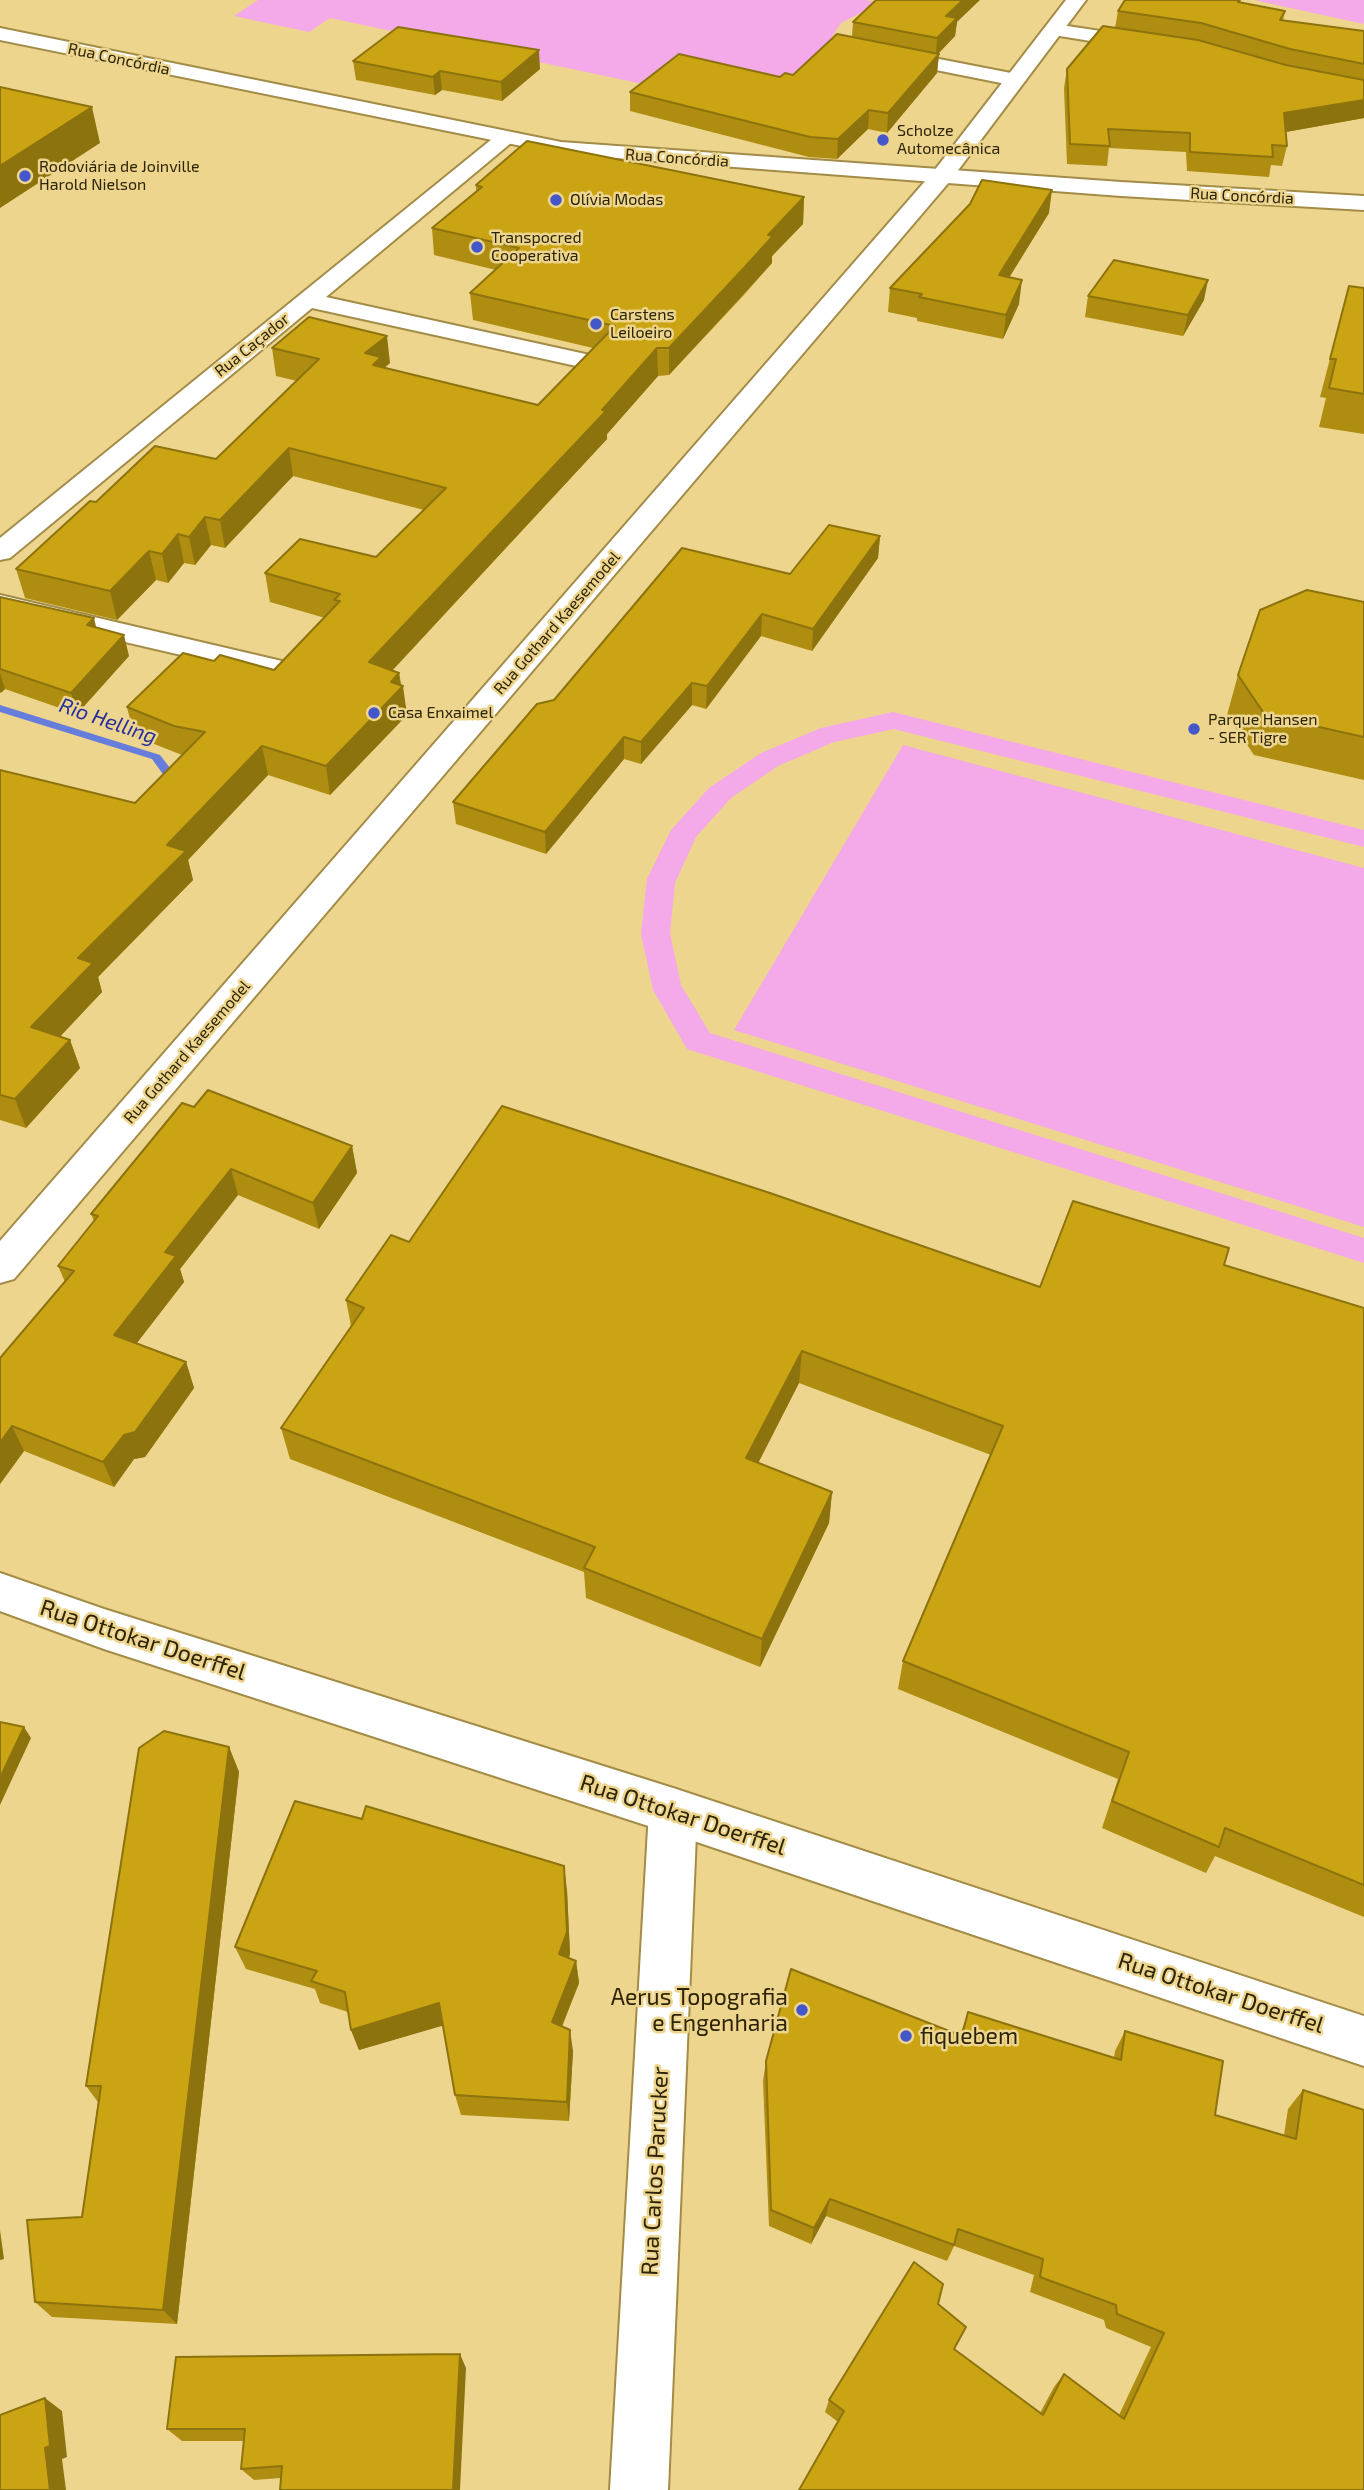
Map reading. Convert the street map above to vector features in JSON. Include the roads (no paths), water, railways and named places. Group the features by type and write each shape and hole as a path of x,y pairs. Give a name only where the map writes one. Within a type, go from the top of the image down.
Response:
{"street":[{"name":"Rua Gothard Kaesemodel","path":"0,1268 942,176 1076,0"},
{"path":"1054,30 1170,47"},
{"name":"Rua Concórdia","path":"0,34 504,139 609,154 1364,203"},
{"path":"868,51 1016,80"},
{"name":"Rua Caçador","path":"0,552 504,139"},
{"path":"308,300 590,362"},
{"path":"0,604 276,668"},
{"name":"Rua Ottokar Doerffel","path":"0,1592 104,1629 673,1811 1364,2041"},
{"name":"Rua Carlos Parucker","path":"639,2490 673,1811"}],"waterway":[{"name":"Rio Helling","path":"0,708 156,757 177,785"}],"place":[{"name":"Scholze Automecânica","path":"883,140"},
{"name":"Rodoviária de Joinville Harold Nielson","path":"25,176"},
{"name":"Olívia Modas","path":"556,200"},
{"name":"Transpocred Cooperativa","path":"477,247"},
{"name":"Carstens Leiloeiro","path":"596,324"},
{"name":"Casa Enxaimel","path":"374,713"},
{"name":"Parque Hansen - SER Tigre","path":"1194,729"},
{"name":"Aerus Topografia e Engenharia","path":"802,2010"},
{"name":"fiquebem","path":"906,2036"}]}
